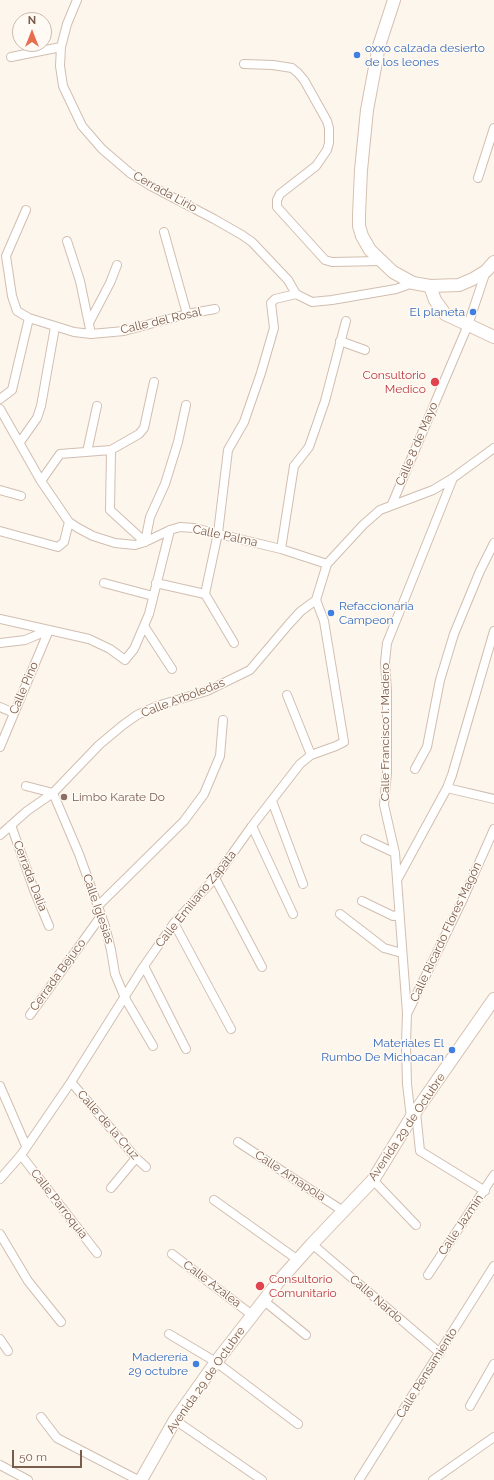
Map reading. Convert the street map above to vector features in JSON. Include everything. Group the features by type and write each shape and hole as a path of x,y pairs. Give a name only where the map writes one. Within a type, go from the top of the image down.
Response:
{"street":[{"name":"Cerrada Lirio","path":"77,0 67,24 61,47 60,66 64,86 82,126 102,149 130,173 151,186 242,235 288,280 296,294"},
{"path":"394,0 379,46 367,110 361,170 359,226 366,244 381,261 394,272 413,282 430,286 459,284 473,279 490,266"},
{"path":"11,57 61,47"},
{"path":"244,64 273,65 292,68 298,72 328,121 329,143 327,150 316,166 280,194 277,200 277,207 325,260 332,262 381,261"},
{"path":"478,178 491,149 494,128"},
{"path":"0,399 12,390 29,318 17,311 12,296 6,256 26,210"},
{"path":"164,232 187,314"},
{"path":"67,241 80,281 91,334"},
{"path":"89,323 110,283 117,265"},
{"name":"Calle 8 de Mayo","path":"392,504 468,325 490,266"},
{"path":"234,643 205,594 218,534 228,450 244,422 261,374 274,328 272,303 275,299 296,294 312,302 320,302 396,289 413,282"},
{"path":"430,286 435,300 445,314 494,337"},
{"name":"Calle del Rosal","path":"29,318 74,332 91,334 124,331 187,314 215,309"},
{"path":"281,549 294,466 309,447 324,401 346,321"},
{"path":"20,442 37,418 41,406 55,327"},
{"path":"340,341 365,350"},
{"path":"41,480 60,454 111,450 140,434 144,428 154,382"},
{"path":"145,542 150,518 165,484 178,442 186,405"},
{"path":"88,452 97,406"},
{"name":"Calle Palma","path":"0,410 41,480 69,522 88,534 104,540 135,545 180,527 218,534 281,549 327,564"},
{"path":"316,600 327,564 363,525 380,510 392,504 433,490 453,478 494,448"},
{"path":"111,450 110,510 145,542"},
{"name":"Calle Francisco I. Madero","path":"453,478 387,643 385,662 387,690 387,773 384,805 395,854 407,1012 406,1044 408,1084 420,1151 485,1191"},
{"path":"0,490 21,496"},
{"path":"0,531 58,547 64,542 69,522"},
{"path":"0,619 89,640 110,649 125,660 134,649 149,614 170,530"},
{"path":"415,769 427,747 440,680 454,634 480,571 494,543"},
{"path":"104,583 153,596"},
{"path":"156,583 205,594"},
{"name":"Calle Emiliano Zapata","path":"0,1179 21,1155 71,1082 144,966 174,923 215,878 252,826 300,764 311,755 344,742 324,621 316,600"},
{"name":"Calle Arboledas","path":"0,835 53,793 98,745 137,715 157,706 207,691 250,670 301,611 316,600"},
{"path":"144,626 172,669"},
{"path":"0,643 25,640 49,630"},
{"name":"Calle Pino","path":"0,747 49,630"},
{"path":"397,881 452,775 494,631"},
{"path":"287,695 311,755"},
{"path":"0,707 14,713"},
{"path":"98,906 184,822 204,794 220,756 223,720"},
{"path":"26,786 53,793"},
{"path":"446,788 494,799"},
{"name":"Calle Iglesias","path":"53,793 79,854 102,916 116,974 125,998 153,1046"},
{"path":"272,802 303,884"},
{"name":"Cerrada Dalia","path":"11,825 34,890 50,926"},
{"path":"252,826 293,914"},
{"name":"Calle Ricardo Flores Magón","path":"407,1012 463,899 494,829"},
{"path":"365,839 395,854"},
{"path":"215,878 262,967"},
{"path":"362,901 394,916 399,915"},
{"path":"340,914 384,948 402,953"},
{"name":"Cerrada Bejuco","path":"30,1015 102,916"},
{"path":"174,923 231,1029"},
{"path":"144,966 186,1049"},
{"name":"Avenida 29 de Octubre","path":"141,1480 175,1420 252,1314 312,1244 373,1180 414,1115 494,999"},
{"name":"Calle de la Cruz","path":"71,1082 136,1158 146,1167"},
{"path":"0,1086 26,1146"},
{"name":"Calle Amapola","path":"238,1142 343,1211"},
{"name":"Calle Parroquia","path":"21,1155 97,1253"},
{"path":"111,1188 136,1158"},
{"name":"Calle Jazmín","path":"428,1275 485,1191 494,1175"},
{"path":"373,1180 416,1225"},
{"path":"214,1200 298,1260"},
{"path":"0,1234 28,1280 61,1322"},
{"name":"Calle Nardo","path":"312,1244 440,1353"},
{"name":"Calle Azalea","path":"172,1254 252,1314"},
{"name":"Calle Pensamiento","path":"359,1480 494,1266"},
{"path":"263,1300 306,1336"},
{"path":"168,1334 216,1362 298,1424"},
{"path":"0,1339 8,1351"},
{"path":"470,1406 494,1364"},
{"path":"41,1417 57,1438 138,1480"},
{"path":"175,1420 262,1480"},
{"path":"433,1480 494,1437"},
{"path":"0,1465 28,1480"}],"place":[{"name":"oxxo calzada desierto de los leones","path":"357,55"},
{"name":"El planeta","path":"473,312"},
{"name":"Consultorio Medico","path":"435,382"},
{"name":"Refaccionaria Campeon","path":"331,613"},
{"name":"Limbo Karate Do","path":"64,797"},
{"name":"Materiales El Rumbo De Michoacan","path":"452,1050"},
{"name":"Consultorio Comunitario","path":"260,1286"},
{"name":"Maderería 29 octubre","path":"196,1364"}]}
